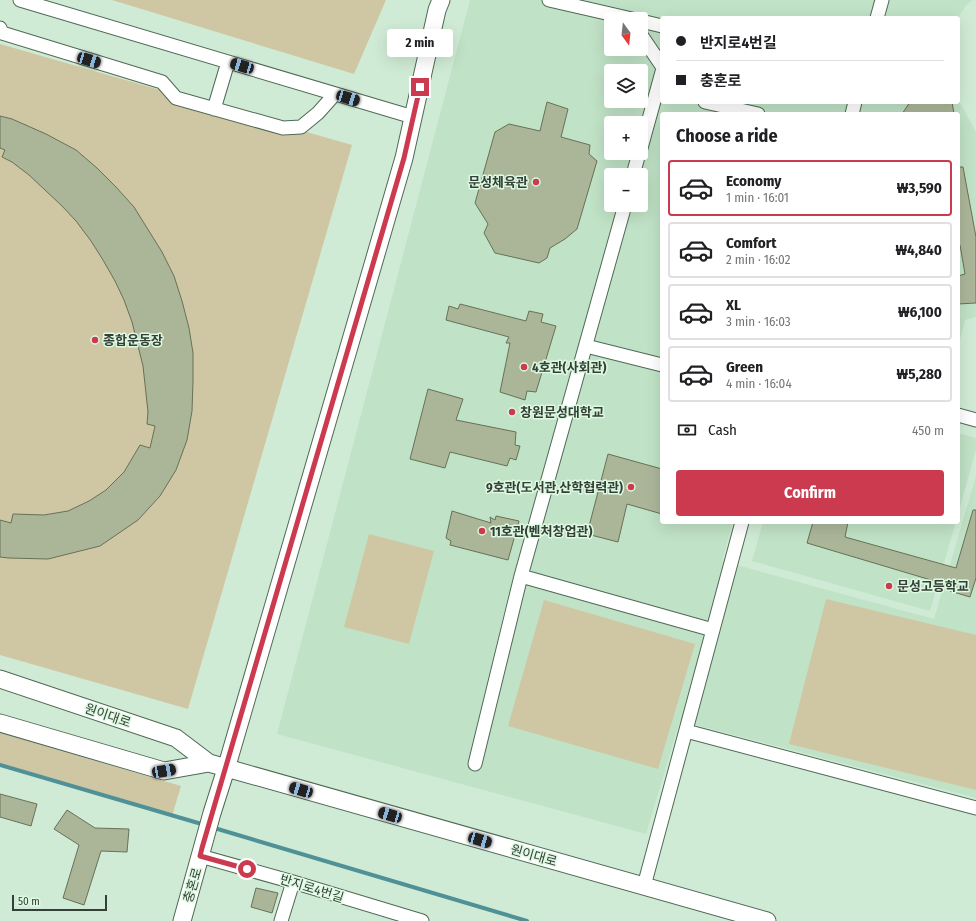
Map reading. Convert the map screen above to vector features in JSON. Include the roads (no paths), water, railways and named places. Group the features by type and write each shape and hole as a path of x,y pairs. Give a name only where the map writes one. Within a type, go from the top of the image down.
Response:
{"main road":[{"path":"226,769 404,158 437,10 441,0"},
{"name":"원이대로","path":"0,679 176,738 209,763 226,769 644,886 729,916 767,921"},
{"name":"원이대로","path":"0,723 164,771 209,763"},
{"name":"충혼로","path":"182,921 212,813 226,769"}],"street":[{"path":"20,0 413,117"},
{"path":"549,0 604,13"},
{"path":"878,16 882,0"},
{"path":"648,23 660,26"},
{"path":"0,28 2,33 162,82 176,98 283,128 301,127 318,113 335,94"},
{"path":"648,45 660,63"},
{"path":"214,109 228,62"},
{"path":"648,126 659,92"},
{"path":"714,104 749,112"},
{"path":"475,764 521,576 623,212"},
{"path":"586,346 660,365"},
{"path":"960,416 976,420"},
{"path":"644,886 741,524"},
{"path":"521,576 713,630"},
{"path":"686,730 976,808"},
{"name":"반지로4번길","path":"201,852 293,882 422,921"},
{"path":"282,921 293,882"}],"waterway":[{"path":"0,765 205,825"},
{"path":"211,827 527,921"}],"place":[{"name":"문성체육관","path":"536,182"},
{"name":"종합운동장","path":"95,340"},
{"name":"4호관(사회관)","path":"524,367"},
{"name":"창원문성대학교","path":"512,412"},
{"name":"9호관(도서관,산학협력관)","path":"631,487"},
{"name":"11호관(벤처창업관)","path":"482,531"},
{"name":"문성고등학교","path":"889,586"}]}
